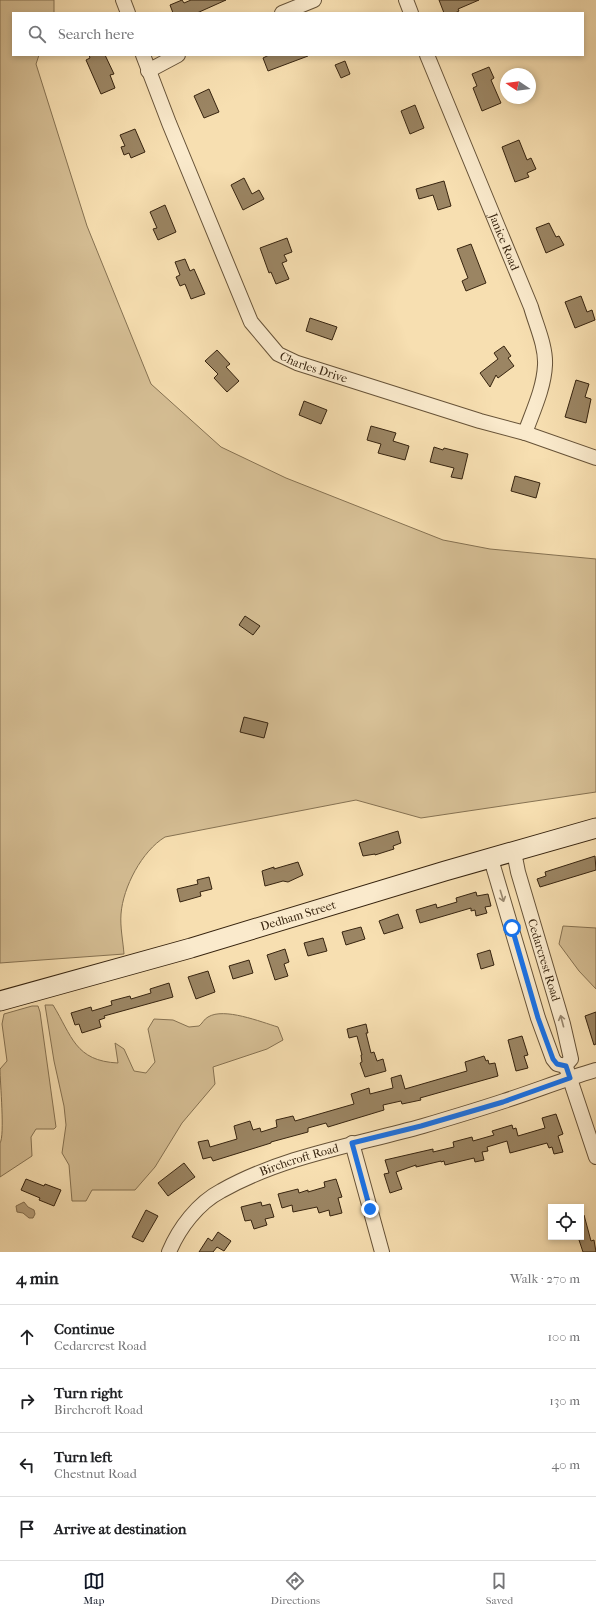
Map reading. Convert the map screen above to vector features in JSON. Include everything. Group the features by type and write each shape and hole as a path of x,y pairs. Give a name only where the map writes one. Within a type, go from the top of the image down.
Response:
{"main road":[{"name":"Dedham Street","path":"0,1001 199,946 596,828"}],"street":[{"path":"123,0 128,12"},
{"path":"284,12 314,0"},
{"path":"406,0 411,12"},
{"name":"Charles Drive","path":"143,56 251,322 278,354 304,365 480,421 525,433 596,458"},
{"path":"148,70 176,56"},
{"name":"Janice Road","path":"427,56 436,81 466,147 528,300 543,348 545,364 541,389 525,433"},
{"name":"Cedarcrest Road","path":"514,852 518,872 563,1024 570,1059 568,1072 596,1157"},
{"name":"Cedarcrest Road","path":"491,859 538,1018 553,1059 568,1072"},
{"name":"Birchcroft Road","path":"169,1252 175,1238 204,1203 220,1191 268,1169 352,1143 429,1124 503,1102 568,1072 596,1070"},
{"path":"352,1143 382,1252"}],"shaded area":[{"path":"0,0 54,0 54,12 12,12 12,56 39,56 36,64 87,226 151,384 221,447 286,478 443,540 490,549 596,559 596,792 421,818 356,800 165,837 157,843 141,860 125,893 121,914 124,954 0,963"},
{"path":"563,926 596,928 596,989 579,971 559,944"},
{"path":"45,1005 53,1005 76,1045 84,1052 92,1057 104,1061 118,1063 115,1043 124,1049 134,1071 146,1073 155,1062 148,1029 154,1019 173,1020 189,1027 199,1026 207,1018 215,1014 233,1014 278,1027 283,1040 267,1049 213,1067 215,1084 182,1123 155,1167 135,1190 92,1190 86,1201 72,1201 69,1165 62,1153 66,1125 64,1106 54,1061"},
{"path":"32,1006 38,1006 40,1012 56,1127 54,1129 36,1129 31,1137 32,1156 0,1177 2,1120 0,1069 7,1061 2,1024 4,1014"},
{"path":"24,1202 28,1207 34,1210 35,1214 33,1218 29,1218 23,1213 17,1212 16,1206"}],"building":[{"path":"182,0 184,3 191,0 226,0 199,12 173,12 170,5"},
{"path":"439,0 479,0 458,9 459,11 457,12 444,12"},
{"path":"89,56 105,56 114,74 110,75 115,88 101,94 86,60 90,58"},
{"path":"267,56 308,56 268,71 263,58"},
{"path":"345,61 350,74 341,78 335,65"},
{"path":"489,67 494,78 491,80 500,103 482,111 473,88 477,86 472,74"},
{"path":"209,89 219,112 204,118 194,96"},
{"path":"415,105 424,128 410,134 401,111"},
{"path":"135,129 145,152 131,158 129,153 124,155 121,147 125,146 120,135"},
{"path":"519,140 527,160 531,158 536,169 527,173 529,177 515,182 502,147"},
{"path":"244,178 252,194 259,190 264,199 243,210 231,185"},
{"path":"444,181 451,206 438,210 433,195 419,199 416,189"},
{"path":"165,205 176,232 158,240 153,229 157,228 150,212"},
{"path":"549,223 556,237 559,236 564,245 546,253 536,228"},
{"path":"287,238 292,252 284,255 287,261 282,263 289,279 276,284 271,272 269,273 260,248"},
{"path":"471,244 486,283 466,291 462,281 468,278 457,249"},
{"path":"185,259 190,271 194,269 205,294 191,299 185,284 180,286 176,277 180,275 175,262"},
{"path":"581,296 587,312 592,310 595,320 575,328 565,302"},
{"path":"310,318 337,327 332,340 306,331"},
{"path":"504,346 511,356 508,358 514,366 498,378 496,375 490,387 480,373 498,359 494,353"},
{"path":"217,350 230,364 226,367 239,381 227,392 214,378 218,374 205,361"},
{"path":"576,380 589,384 585,397 591,399 586,423 565,417"},
{"path":"304,401 327,410 321,424 299,415"},
{"path":"371,426 396,433 393,441 409,446 405,460 378,453 381,444 367,440"},
{"path":"434,447 468,454 462,479 451,477 454,468 430,462"},
{"path":"515,476 540,483 536,498 511,491"},
{"path":"245,616 260,626 253,635 239,625"},
{"path":"244,717 268,723 264,738 240,732"},
{"path":"398,831 401,843 393,846 394,849 375,855 363,856 359,843"},
{"path":"595,856 596,870 540,887 537,879 546,876 545,872"},
{"path":"298,862 303,875 288,882 283,881 265,886 262,871"},
{"path":"209,877 212,889 200,892 201,896 180,902 177,889 198,884 197,880"},
{"path":"476,892 477,896 488,894 491,906 485,907 487,913 476,916 475,910 471,911 471,908 420,923 416,910 436,904 437,908 457,902 456,898"},
{"path":"398,914 403,928 384,934 379,921"},
{"path":"361,927 365,939 346,945 342,932"},
{"path":"323,938 327,951 308,956 304,943"},
{"path":"285,949 289,962 284,964 288,976 275,980 267,955"},
{"path":"490,950 494,965 481,969 477,954"},
{"path":"249,960 253,973 233,979 229,966"},
{"path":"208,971 215,992 196,999 188,977"},
{"path":"169,983 173,997 104,1016 105,1018 99,1020 101,1027 82,1033 79,1024 75,1025 71,1013 91,1007 92,1011 112,1005 111,1001 130,996 131,999 151,993 150,989"},
{"path":"596,1012 596,1044 594,1045 585,1016"},
{"path":"366,1024 368,1033 366,1033 371,1053 374,1052 377,1061 383,1059 386,1071 365,1077 360,1063 362,1062 362,1055 357,1036 349,1038 347,1029"},
{"path":"522,1036 528,1055 524,1056 528,1068 516,1071 508,1040"},
{"path":"484,1056 486,1061 488,1060 489,1064 495,1063 498,1076 420,1098 421,1100 402,1104 401,1101 383,1105 384,1110 328,1127 326,1123 308,1128 308,1132 271,1142 213,1161 211,1157 203,1159 198,1142 208,1140 210,1147 237,1139 234,1126 250,1121 253,1130 260,1128 261,1132 277,1127 276,1120 293,1116 295,1121 354,1104 351,1094 369,1088 370,1094 393,1088 391,1078 401,1075 405,1089 467,1071 465,1062"},
{"path":"556,1114 563,1134 558,1136 563,1152 554,1154 552,1147 549,1148 547,1143 510,1153 507,1141 487,1147 488,1151 482,1152 484,1160 475,1162 474,1158 445,1165 444,1161 441,1161 416,1167 416,1165 396,1172 402,1189 390,1193 384,1174 389,1173 385,1160 433,1149 433,1152 454,1147 453,1142 472,1137 473,1141 494,1135 492,1131 512,1125 513,1129 516,1128 518,1136 545,1128 542,1118"},
{"path":"184,1163 195,1177 168,1196 158,1183"},
{"path":"26,1179 44,1186 45,1184 61,1190 54,1206 21,1190"},
{"path":"336,1179 342,1197 338,1198 342,1213 330,1216 329,1210 319,1213 317,1207 293,1212 292,1205 282,1208 278,1194 298,1189 299,1193 308,1190 308,1192 325,1187 324,1182"},
{"path":"261,1202 262,1206 270,1204 274,1217 265,1219 267,1225 254,1229 251,1220 245,1221 241,1207"},
{"path":"146,1210 158,1216 143,1242 132,1237"},
{"path":"584,1215 591,1241 594,1240 596,1252 583,1252 579,1240 584,1240"},
{"path":"218,1232 231,1241 224,1251 217,1247 213,1252 199,1252 208,1238 212,1241"}],"route":[{"path":"370,1209 352,1143 421,1126 503,1102 570,1078 566,1066 557,1064 553,1059 538,1018 512,928"}]}
